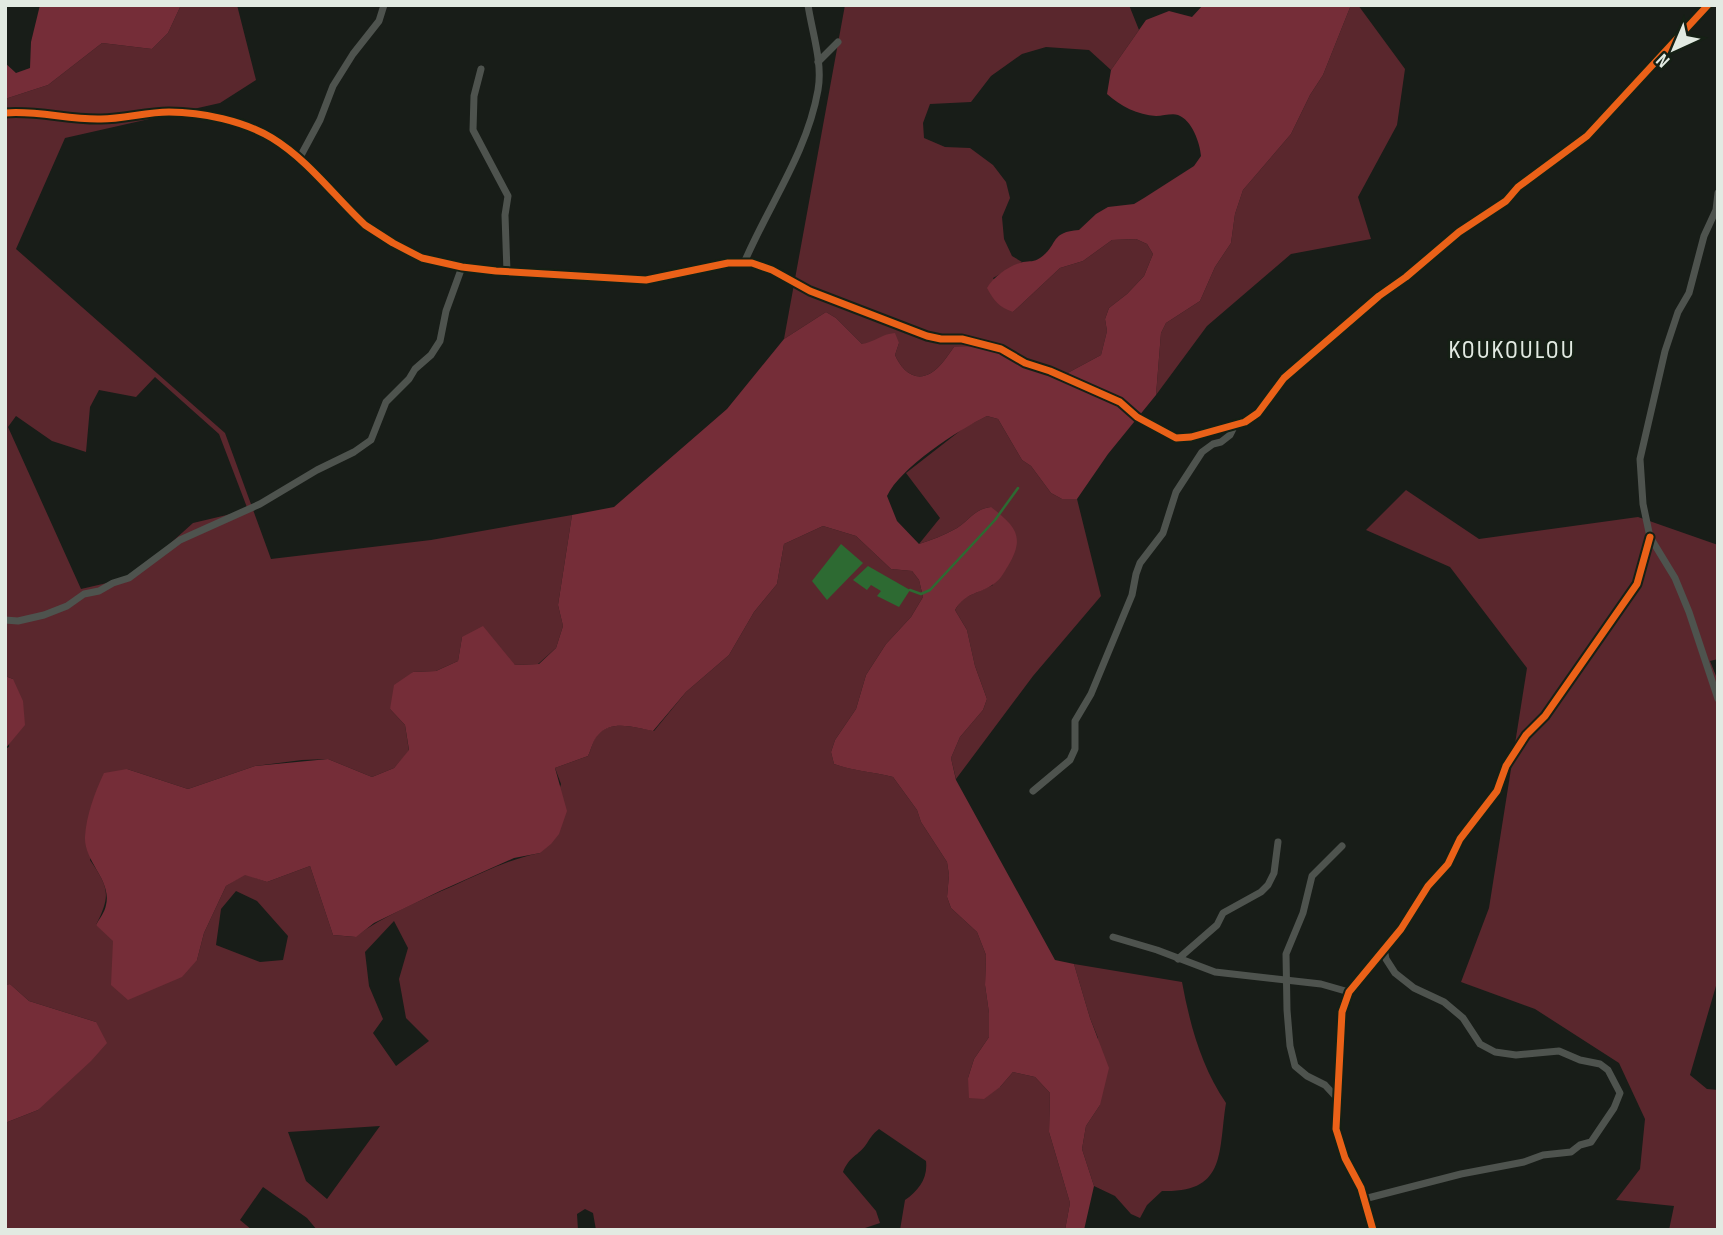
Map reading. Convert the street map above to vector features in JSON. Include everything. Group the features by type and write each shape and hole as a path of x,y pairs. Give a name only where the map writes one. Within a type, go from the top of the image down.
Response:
{"street":[{"path":"299,159 320,120 333,86 353,54 379,21 384,5"},
{"path":"744,263 781,193 798,153 818,89 818,62 808,5"},
{"path":"5,113 103,120 151,113 193,113 226,120 269,136 299,159 348,209 378,234 422,258 462,267 646,280 727,263 744,263 772,270 810,291 927,337 962,339 1001,349 1025,363 1120,402 1138,417 1176,438 1191,437 1245,422 1258,413 1284,378 1379,296 1459,232 1506,201 1518,187 1587,136 1708,5"},
{"path":"818,62 838,42"},
{"path":"481,69 474,96 473,130 508,196 505,215 507,272"},
{"path":"1718,193 1716,210 1704,236 1689,293 1678,313 1665,351 1640,459 1643,504 1650,537 1675,578 1689,611 1718,699"},
{"path":"5,620 18,621 44,615 67,606 84,594 99,591 129,578 180,540 260,503 371,440 386,401 431,355 440,341 446,311 462,267"},
{"path":"1033,791 1070,760 1075,749 1075,721 1091,694 1132,595 1140,563 1163,533 1176,492 1202,452 1230,435 1235,425"},
{"path":"1373,1230 1364,1199 1345,1158 1336,1129 1342,1012 1349,992 1401,929 1428,886 1448,864 1460,839 1497,791 1506,766 1526,735 1545,716 1637,584 1650,537"},
{"path":"1178,959 1217,925 1223,914 1261,892 1268,884 1274,873 1278,842"},
{"path":"1336,1098 1325,1085 1295,1066 1290,1046 1286,954 1303,913 1312,876 1342,846"},
{"path":"1113,937 1215,972 1321,984 1349,992"},
{"path":"1364,1199 1461,1174 1524,1162 1543,1155 1571,1152 1580,1145 1591,1142 1614,1108 1620,1093 1608,1070 1600,1064 1580,1060 1559,1051 1516,1055 1495,1052 1480,1044 1463,1018 1444,1002 1414,988 1395,973 1386,960 1384,949"}],"shaded area":[{"path":"40,5 181,5 168,33 152,49 102,43 48,85 5,99 5,63 16,73 30,68 31,42"},
{"path":"181,5 237,5 256,80 220,103 65,138 16,249 225,433 271,559 431,540 572,515 558,605 563,626 556,648 538,664 515,665 462,637 458,661 436,671 413,672 390,709 405,725 409,751 394,768 372,777 328,759 302,760 255,766 188,789 127,769 90,860 106,892 104,906 96,925 197,960 204,933 226,886 245,874 267,882 310,866 333,935 355,937 390,915 428,897 496,867 540,853 561,784 555,768 588,756 597,735 610,727 624,726 654,731 686,692 729,655 754,612 777,584 784,544 823,526 856,536 891,569 912,571 919,580 923,597 911,617 886,644 866,675 856,709 835,740 831,752 834,764 893,777 917,810 921,822 947,862 947,897 951,908 977,932 986,955 989,1037 974,1059 968,1078 1000,1087 1013,1072 1035,1077 1050,1093 1049,1132 1070,1203 1065,1230 900,1230 905,1200 922,1183 926,1173 926,1161 879,1129 850,1160 843,1172 876,1211 880,1223 859,1230 596,1230 593,1213 585,1209 577,1214 578,1230 317,1230 307,1218 263,1187 240,1220 252,1230 5,1230 5,1123 38,1110 96,1022 29,1001 10,984 5,985 5,749 9,747 13,679 5,676 5,99 48,85 102,43 152,49 168,33","holes":["155,377 219,434 248,510 193,523 133,577 81,589 8,427 16,416 52,441 86,452 90,407 99,390 136,397","236,891 257,901 288,936 283,960 260,962 216,945 221,909","394,921 408,948 399,979 406,1018 429,1041 396,1066 373,1033 383,1019 369,986 365,952","380,1126 327,1199 306,1181 288,1132"]},
{"path":"845,5 1129,5 1139,30 1111,70 1089,50 1046,47 1022,54 991,76 971,102 930,104 923,123 924,138 945,147 970,148 993,165 1006,182 1010,198 1002,217 1004,239 1012,256 1022,262 993,278 1013,312 1060,268 1083,261 1112,240 1136,239 1147,244 1153,254 1144,276 1109,308 1101,355 1062,376 1050,376 1004,351 954,347 934,371 919,376 909,373 898,360 895,355 899,343 862,344 836,318 826,312 784,339"},
{"path":"1203,5 1351,5 1323,75 1291,134 1243,190 1235,214 1231,243 1215,267 1200,301 1166,323 1161,333 1156,395 1108,454 1077,499 1062,499 1051,493 1031,466 1022,460 998,419 987,416 961,430 917,462 887,496 897,521 919,544 952,531 976,512 991,507 1012,526 1017,539 1013,556 1001,577 989,587 964,599 955,610 967,630 975,666 987,699 983,710 960,737 951,758 956,780 1055,960 1074,964 1109,1068 1100,1105 1086,1126 1082,1149 1094,1186 1084,1230 1065,1230 1070,1203 1049,1132 1050,1093 1035,1077 1013,1072 1000,1087 984,1099 969,1098 968,1078 974,1059 989,1037 986,955 977,932 951,908 947,897 947,862 921,822 917,810 893,777 834,764 831,752 835,740 856,709 866,675 886,644 911,617 923,597 919,580 912,571 891,569 856,536 823,526 784,544 777,584 754,612 729,655 686,692 653,731 624,726 610,727 596,737 588,756 555,768 567,811 559,834 540,853 514,858 440,891 374,923 356,937 333,935 310,866 267,882 245,875 226,886 204,933 197,960 182,977 128,1000 111,985 113,941 96,925 105,908 107,896 102,879 89,855 85,837 92,804 104,773 127,769 188,789 255,766 328,759 372,777 394,768 409,750 405,725 390,709 394,685 413,672 436,671 458,661 462,637 483,626 515,665 539,664 556,648 563,626 558,605 572,515 614,507 727,409 784,339 826,312 836,318 862,344 895,333 899,343 895,355 909,373 919,376 934,371 954,347 980,346 1004,351 1050,376 1062,376 1101,355 1109,308 1144,276 1153,254 1147,244 1136,239 1112,240 1083,261 1060,268 1013,312 997,303 987,288 1008,268 1040,258 1063,233 1079,230 1108,207 1134,204 1194,166 1201,156 1199,145 1194,132 1183,118 1176,114 1156,116 1136,112 1107,94 1111,70 1146,20 1169,11 1192,17"},
{"path":"1351,5 1358,5 1405,69 1397,125 1358,197 1371,239 1291,254 1207,326 1156,395 1161,333 1166,323 1200,301 1215,267 1231,243 1235,214 1243,190 1291,134 1323,75"},
{"path":"987,416 998,419 1022,460 1031,466 1051,493 1062,499 1077,499 1101,596 1033,676 956,779 951,758 960,737 983,710 987,699 975,666 967,630 955,610 962,599 993,585 991,507 976,512 952,531 919,544 940,518 906,473 965,427"},
{"path":"1406,490 1479,539 1638,517 1718,545 1718,659 1710,661 1718,681 1718,979 1690,1075 1707,1089 1718,1090 1718,1230 1669,1230 1674,1206 1616,1200 1640,1169 1645,1119 1619,1063 1535,1009 1461,982 1489,908 1527,668 1450,567 1366,530"},
{"path":"841,544 863,563 827,600 812,581"},
{"path":"868,566 910,590 899,607 877,596 881,591 871,585 867,590 853,580"},
{"path":"5,676 13,679 23,701 25,725 5,749"},
{"path":"1074,964 1182,982 1198,1045 1210,1075 1226,1103 1219,1153 1209,1177 1198,1185 1183,1190 1162,1191 1147,1205 1140,1218 1131,1214 1115,1196 1094,1186 1082,1149 1086,1126 1100,1105 1098,1038"},
{"path":"10,984 29,1001 96,1022 107,1043 38,1110 5,1123 5,985"}],"waterway":[{"path":"910,590 921,594 930,590 995,520 1018,488"}],"cycle path":[{"path":"5,113 101,119 182,112 236,122 261,132 285,147 365,225 393,243 422,258 462,267 646,280 728,263 752,263 772,270 810,291 927,336 962,339 1001,349 1025,363 1120,402 1137,417 1176,438 1191,437 1245,422 1258,413 1284,378 1379,296 1459,232 1506,201 1518,187 1587,136 1708,5"},
{"path":"1373,1230 1361,1188 1345,1158 1336,1129 1342,1012 1349,992 1401,929 1428,886 1448,864 1460,839 1497,791 1506,766 1526,735 1545,716 1637,584 1650,537"}],"district":[{"name":"KOUKOULOU","path":"1512,350"}]}
